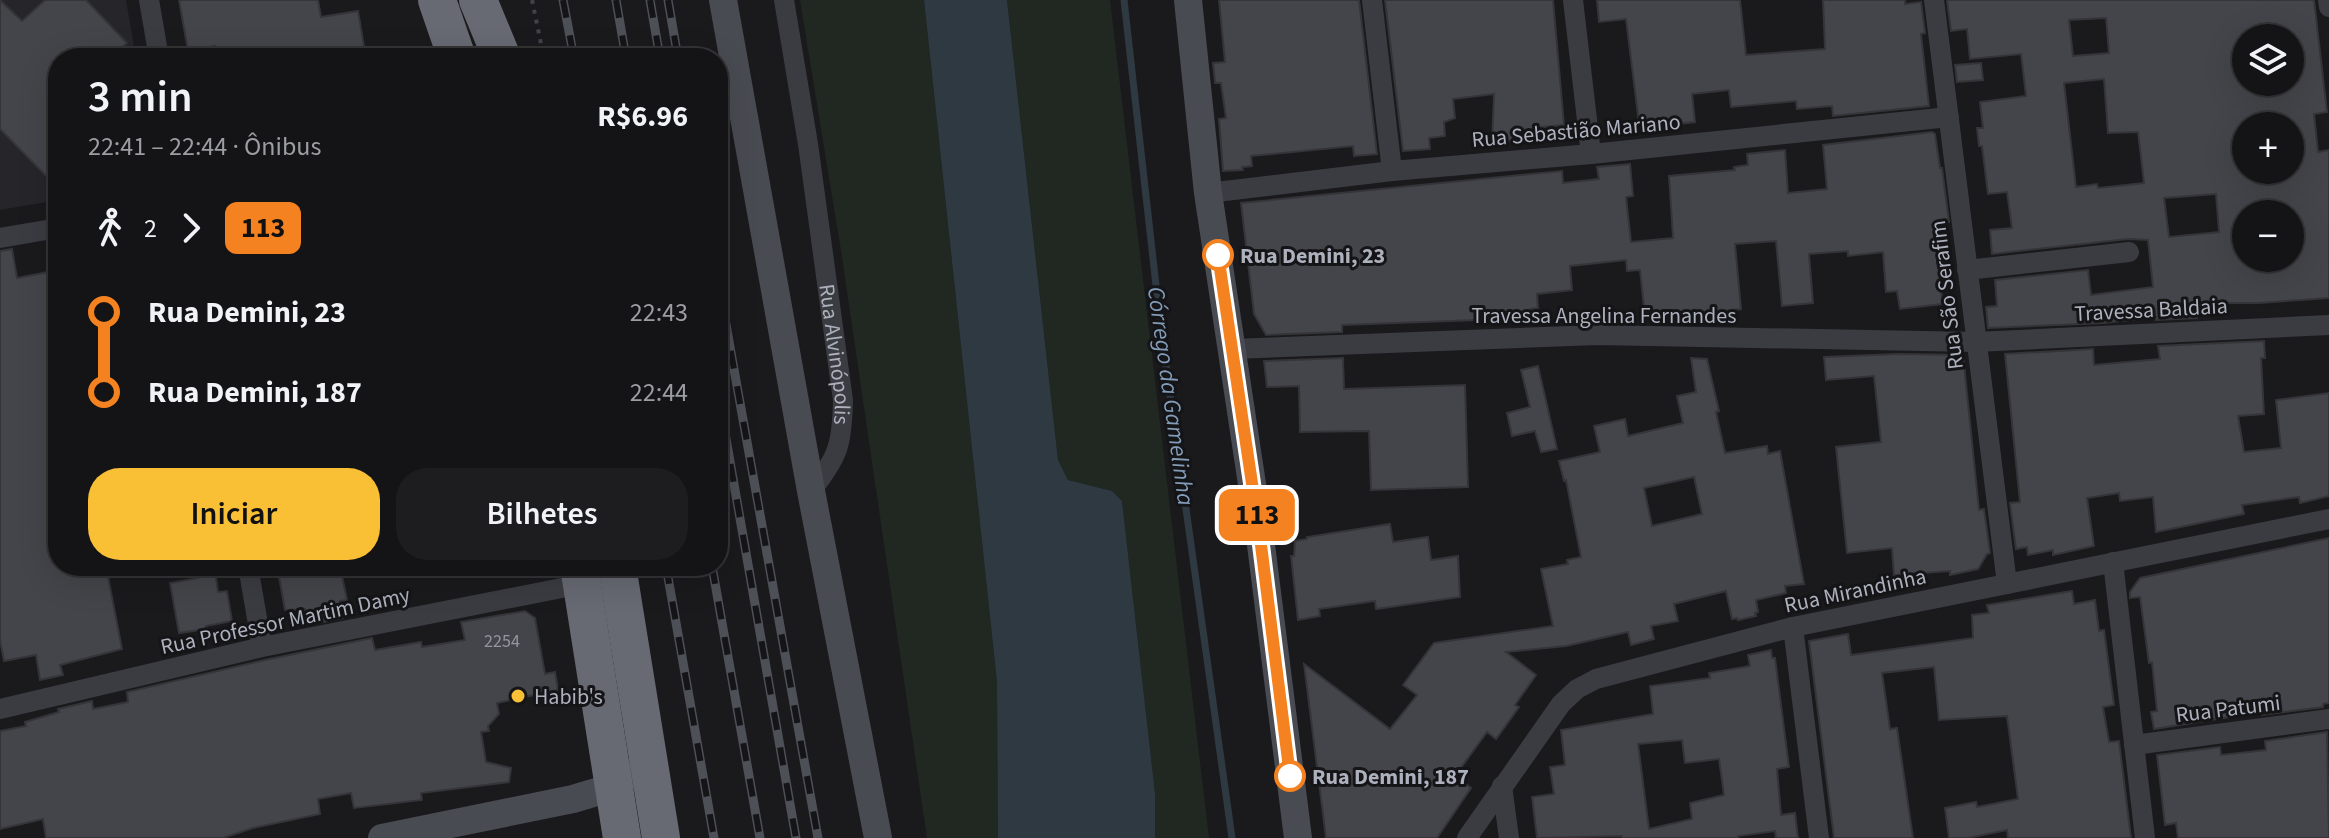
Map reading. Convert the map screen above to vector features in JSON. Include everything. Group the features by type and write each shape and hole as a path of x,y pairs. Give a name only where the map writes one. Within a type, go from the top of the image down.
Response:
{"highway":[{"path":"437,0 454,48"},
{"path":"478,0 500,48"},
{"path":"494,0 503,48"},
{"path":"581,576 622,838"},
{"path":"619,576 661,838"}],"street":[{"path":"149,0 157,48"},
{"path":"723,0 811,491 878,838"},
{"name":"Rua Alvinópolis","path":"784,0 808,144 843,400 843,432 834,462 811,491"},
{"path":"1188,0 1208,193 1233,349 1298,838"},
{"path":"1372,0 1392,171"},
{"path":"1573,0 1591,154"},
{"name":"Rua São Serafim","path":"1934,0 2007,584"},
{"path":"2328,0 2329,7"},
{"name":"Rua Sebastião Mariano","path":"1208,193 1392,171 1949,117"},
{"path":"0,238 48,230"},
{"path":"1967,270 2129,252"},
{"name":"Travessa Baldaia","path":"1975,342 2329,325"},
{"name":"Travessa Angelina Fernandes","path":"1233,349 1597,335 1975,342"},
{"name":"Rua Mirandinha","path":"1467,838 1561,704 1577,689 1617,672 1793,627 2329,519"},
{"path":"2113,562 2145,838"},
{"path":"250,576 262,647"},
{"name":"Rua Professor Martim Damy","path":"0,709 577,576"},
{"path":"1793,627 1819,838"},
{"name":"Rua Patumi","path":"2134,745 2329,719"},
{"path":"382,838 573,799 613,787 650,758"},
{"path":"1502,786 1509,838"}],"path":[{"path":"532,0 542,48"}],"shaded area":[{"path":"0,0 126,0 134,48 48,48 48,202 0,210"},
{"path":"800,0 924,0 997,682 998,838 927,838 842,257"},
{"path":"924,0 1007,0 1058,460 1068,480 1112,491 1122,501 1155,793 1155,838 998,838 997,682"},
{"path":"1007,0 1110,0 1209,838 1155,838 1155,793 1122,501 1112,491 1068,480 1058,460"}],"building":[{"path":"0,0 22,21 45,0 86,0 127,43 121,48 48,48 48,178 0,129"},
{"path":"179,0 318,0 321,17 358,11 364,48 215,46 187,48"},
{"path":"1219,0 1359,0 1377,154 1354,156 1353,146 1251,156 1252,166 1242,167 1243,170 1223,171 1219,119 1226,118 1221,83 1215,83 1213,63 1225,62"},
{"path":"1385,0 1553,0 1564,125 1533,128 1534,139 1492,143 1494,94 1453,99 1455,118 1444,122 1445,136 1429,138 1430,149 1403,151"},
{"path":"1597,0 1740,0 1746,55 1825,49 1823,0 1921,2 1925,33 1921,34 1929,106 1833,116 1832,106 1797,109 1796,101 1731,107 1729,90 1692,94 1695,122 1652,127 1651,122 1639,123 1626,19 1599,22"},
{"path":"1947,0 2314,0 2327,112 2314,114 2318,152 2329,150 2329,298 2197,303 2197,318 2156,320 2156,317 2103,323 1988,328 1986,307 1997,306 1995,280 2088,270 2091,295 2153,287 2148,240 2128,239 1992,254 1990,230 2012,228 2007,192 1988,194 1977,128 1983,128 1980,102 2026,96 2021,54 1970,59 1967,29 1951,31","holes":["2106,18 2109,53 2073,56 2069,20","2104,79 2108,133 2138,132 2144,183 2076,187 2064,83","2216,194 2219,232 2169,237 2164,198"]},
{"path":"1981,63 1983,80 1957,82 1955,65"},
{"path":"1932,132 1942,168 1949,222 1938,223 1942,304 1900,309 1897,291 1886,292 1883,252 1848,256 1848,251 1809,254 1813,303 1782,306 1776,241 1735,244 1741,309 1713,312 1714,323 1645,317 1640,270 1627,271 1626,260 1570,266 1572,290 1537,294 1538,308 1530,309 1531,318 1342,325 1342,332 1266,335 1254,314 1241,203 1562,171 1563,183 1599,179 1597,167 1630,164 1633,196 1626,197 1631,242 1673,238 1669,176 1735,170 1734,167 1748,165 1747,154 1785,150 1788,193 1827,189 1823,145"},
{"path":"12,249 17,278 48,272 48,576 108,576 122,649 60,665 63,675 40,680 36,655 4,661 0,640 0,251"},
{"path":"2264,341 2265,358 2261,358 2264,414 2238,416 2244,452 2281,448 2276,400 2329,393 2329,496 2300,503 2299,497 2242,505 2244,514 2156,532 2153,497 2120,501 2119,493 2087,498 2094,546 2053,555 2053,550 2028,555 2027,547 2016,549 2010,503 2020,502 2005,354 2093,349 2094,365 2160,359 2158,346"},
{"path":"1963,355 1979,510 1984,509 1990,553 1978,569 1950,575 1950,571 1894,575 1892,548 1847,553 1836,447 1881,442 1874,376 1826,380 1824,357"},
{"path":"1343,358 1344,389 1465,385 1468,487 1371,490 1369,431 1300,432 1299,386 1267,387 1264,361"},
{"path":"1691,358 1707,359 1725,453 1767,446 1768,454 1780,451 1804,584 1785,586 1786,593 1756,600 1756,616 1738,620 1732,619 1726,591 1674,604 1678,621 1651,626 1654,639 1631,645 1628,632 1566,646 1506,652 1536,675 1515,705 1519,707 1496,739 1487,732 1455,776 1471,788 1437,838 1326,838 1304,664 1390,729 1417,695 1403,685 1434,643 1553,626 1541,569 1568,564 1567,560 1581,557 1566,480 1559,461 1600,452 1594,426 1625,419 1628,436 1683,423 1677,396 1696,392","holes":["1694,477 1702,514 1652,526 1644,488"]},
{"path":"1538,366 1557,449 1541,452 1535,431 1512,436 1507,413 1530,407 1521,370"},
{"path":"1390,524 1393,542 1428,537 1431,560 1458,556 1460,597 1376,609 1375,601 1319,609 1320,616 1298,620 1291,556 1294,556 1295,541"},
{"path":"2329,538 2329,703 2323,704 2323,707 2262,715 2261,712 2154,729 2151,712 2157,711 2152,662 2149,663 2140,597 2130,598 2130,592 2140,578"},
{"path":"216,576 218,592 227,591 232,621 179,633 170,583"},
{"path":"279,576 342,576 347,600 340,601 343,618 308,625 305,609 285,610"},
{"path":"2072,591 2074,604 2095,600 2099,631 2104,630 2114,705 2103,707 2109,742 2119,741 2131,838 2008,838 2007,830 1968,838 1949,838 1945,808 1976,802 1977,807 2018,799 2007,716 1939,720 1934,667 1882,673 1890,729 1897,728 1913,838 1834,838 1809,641 1848,634 1851,655 1973,638 1972,615 1989,613 1987,605"},
{"path":"525,611 535,618 545,674 555,672 558,690 497,703 499,714 488,726 489,731 481,732 486,762 511,768 509,782 421,793 422,800 354,808 351,793 318,799 320,814 253,828 223,838 46,838 43,819 0,829 0,731 26,726 25,722 59,712 58,709 92,701 93,709 128,702 127,692 372,638 375,650 421,642 422,647 465,640 461,622"},
{"path":"1771,650 1772,658 1775,658 1789,767 1777,769 1781,815 1795,813 1798,838 1776,838 1775,831 1738,838 1537,838 1532,797 1554,794 1550,767 1565,765 1561,730 1653,714 1650,686 1710,678 1709,673 1750,666 1748,655","holes":["1682,740 1685,763 1719,759 1724,795 1690,803 1692,819 1649,829 1638,744"]},
{"path":"2327,732 2329,838 2178,838 2176,823 2165,825 2157,755 2220,747 2221,755 2266,750 2265,741"}],"waterway":[{"name":"Córrego da Gamelinha","path":"1124,0 1161,330 1232,838"}],"railway":[{"path":"563,0 572,48"},
{"path":"616,0 624,48"},
{"path":"650,0 658,48"},
{"path":"668,0 676,48"},
{"path":"728,336 818,838"},
{"path":"728,450 796,838"},
{"path":"668,576 714,838"},
{"path":"714,576 760,838"}],"bus line":[{"name":"113","path":"1218,255 1260,537 1290,776"}],"place":[{"name":"Rua Demini, 23","path":"1218,255"},
{"name":"Habib's","path":"518,696"},
{"name":"Rua Demini, 187","path":"1290,776"}]}
